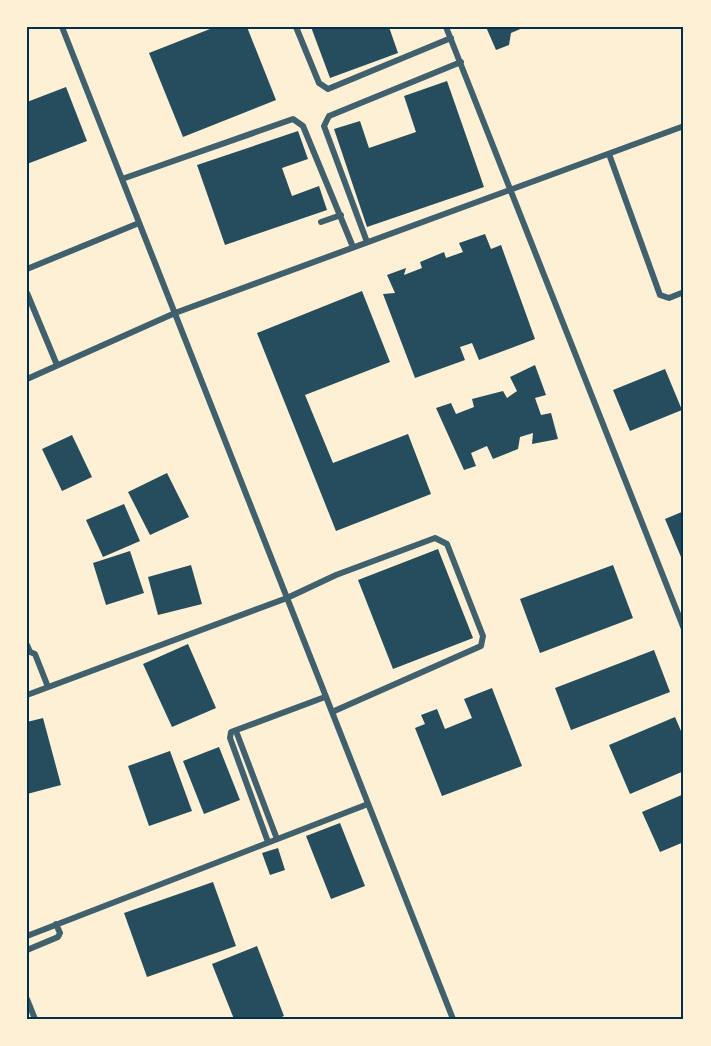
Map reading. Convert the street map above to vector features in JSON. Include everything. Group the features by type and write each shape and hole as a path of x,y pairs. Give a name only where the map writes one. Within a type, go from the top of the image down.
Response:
{"street":[{"path":"62,27 453,1019"},
{"path":"296,27 319,83 328,89 451,38"},
{"path":"446,27 684,629"},
{"path":"367,242 324,126 329,116 461,62"},
{"path":"122,179 292,119 303,126 353,247"},
{"path":"27,379 175,313 684,126"},
{"path":"609,154 660,295 669,298 684,292"},
{"path":"321,222 341,215"},
{"path":"27,269 139,223"},
{"path":"27,293 57,365"},
{"path":"27,695 287,598 336,575 435,538 447,544 483,636 481,646 332,712"},
{"path":"27,645 30,652 35,654 48,687"},
{"path":"268,842 230,738 231,732 326,697"},
{"path":"236,731 277,839"},
{"path":"27,936 368,804"},
{"path":"27,941 28,950 58,937 60,933 56,924"},
{"path":"40,931 45,942"},
{"path":"27,999 29,1012 35,1019"}],"building":[{"path":"215,27 247,27 276,100 183,137 149,53"},
{"path":"311,27 389,27 398,53 330,78"},
{"path":"486,27 525,27 511,33 509,45 496,50"},
{"path":"447,81 484,187 367,227 334,129 360,121 369,148 416,132 404,96"},
{"path":"66,87 87,141 27,164 27,102"},
{"path":"298,131 308,159 282,168 292,196 319,186 327,210 225,245 197,165"},
{"path":"485,234 491,249 501,245 535,339 479,360 472,343 460,347 465,360 415,378 383,294 395,293 387,275 406,268 404,275 422,268 420,262 444,252 446,258 463,252 459,243"},
{"path":"362,291 390,362 305,395 333,463 408,434 431,494 336,531 257,333"},
{"path":"535,365 546,395 535,398 541,415 551,413 558,439 532,444 533,433 520,437 518,449 493,459 487,446 471,453 476,466 464,470 436,408 451,403 456,414 474,407 472,399 503,391 507,398 517,391 510,377"},
{"path":"665,369 682,410 630,431 613,390"},
{"path":"72,435 92,477 62,491 42,449"},
{"path":"167,473 189,517 150,535 128,492"},
{"path":"124,504 140,541 103,557 86,520"},
{"path":"684,511 684,564 665,519"},
{"path":"438,549 473,638 393,669 358,580"},
{"path":"130,551 144,593 106,605 93,563"},
{"path":"191,565 202,604 158,615 148,577"},
{"path":"613,565 633,618 540,653 520,599"},
{"path":"188,644 216,708 172,727 143,664"},
{"path":"654,650 670,692 571,730 555,688"},
{"path":"492,688 522,766 442,796 415,728 425,724 421,715 437,709 445,729 472,718 464,699"},
{"path":"675,717 684,738 684,771 630,794 609,745"},
{"path":"43,718 61,785 27,794 27,722"},
{"path":"219,747 240,800 204,814 183,761"},
{"path":"170,751 192,811 149,826 128,766"},
{"path":"684,794 684,842 660,852 642,812"},
{"path":"340,823 365,886 331,899 306,836"},
{"path":"278,848 285,870 270,875 262,853"},
{"path":"213,882 236,946 147,977 124,913"},
{"path":"257,946 284,1016 277,1019 234,1019 212,964"}]}
